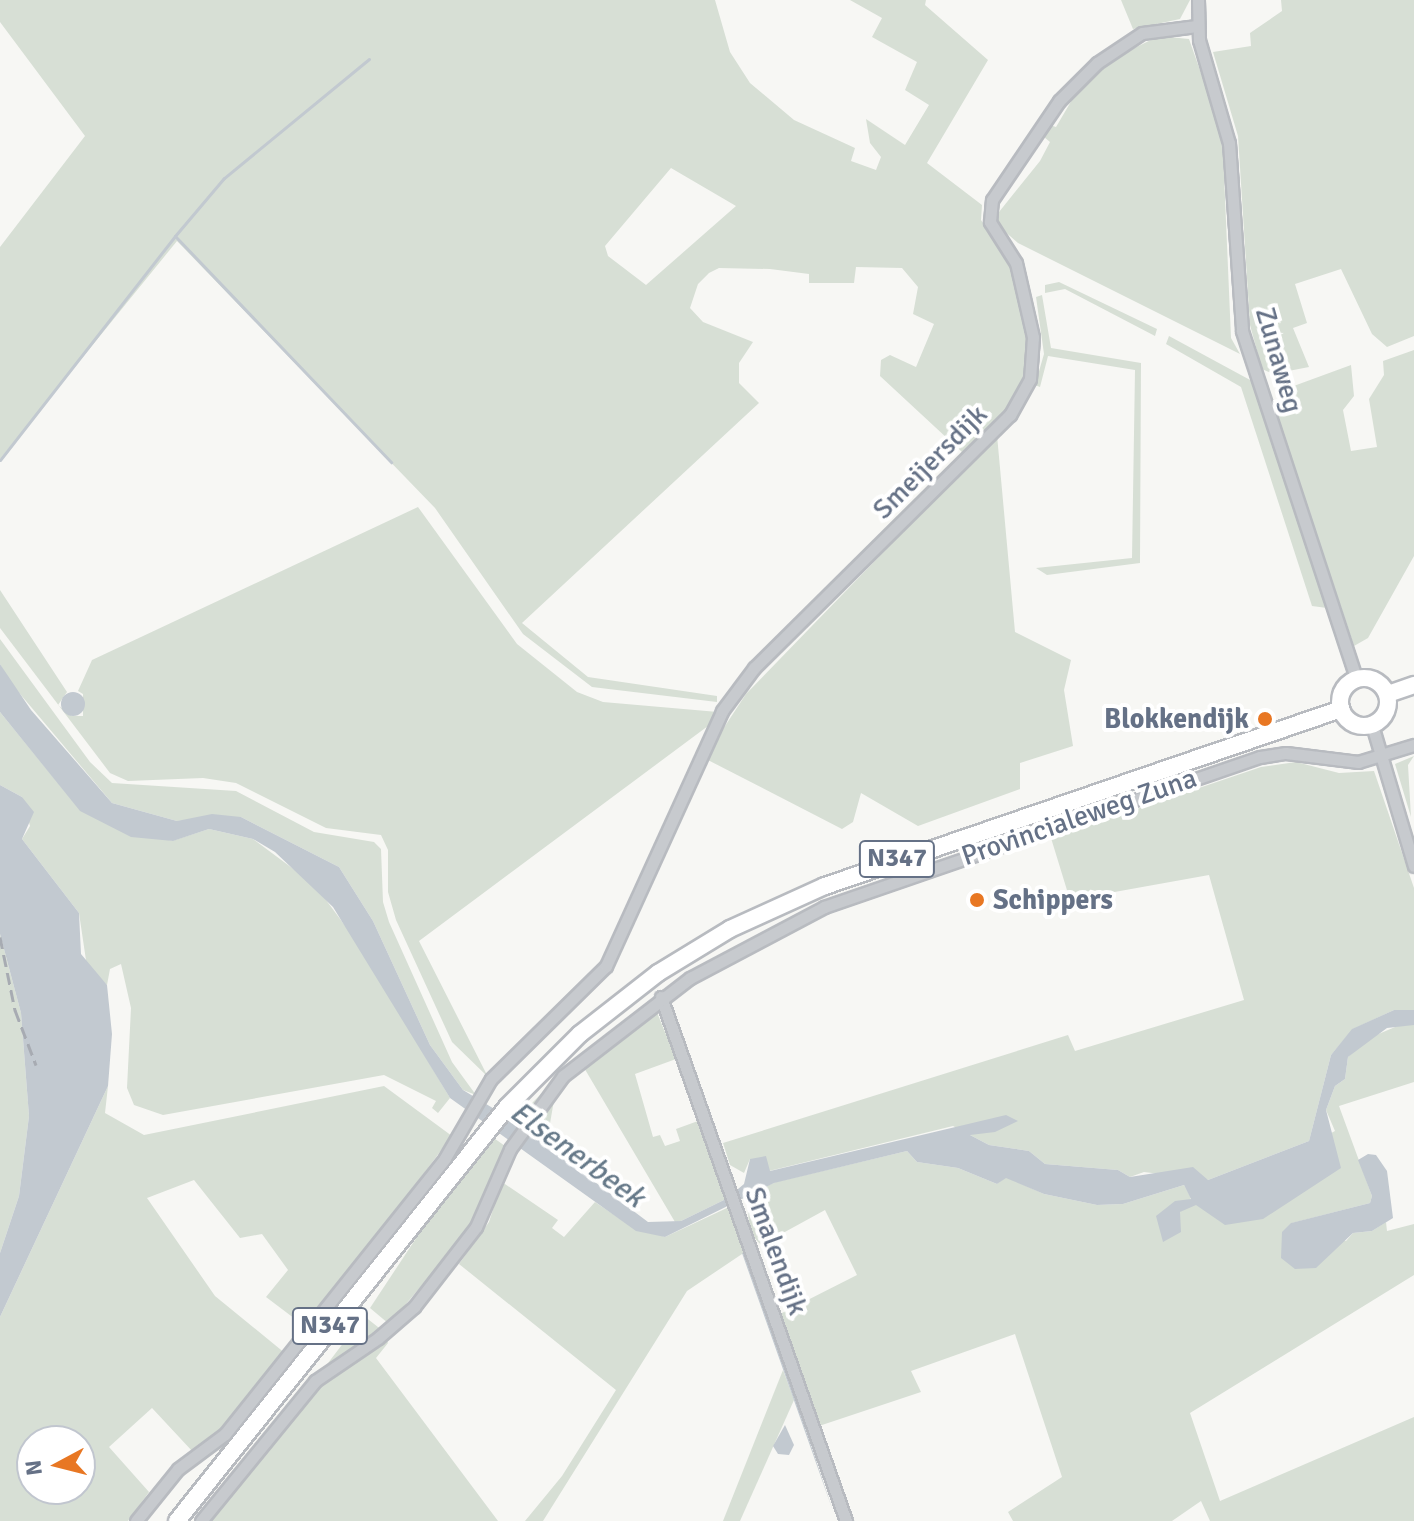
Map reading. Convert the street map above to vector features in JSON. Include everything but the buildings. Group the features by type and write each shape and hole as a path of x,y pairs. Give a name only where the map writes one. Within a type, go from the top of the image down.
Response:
{"main road":[{"path":"1356,678 1374,679 1388,694 1385,714 1372,725 1355,724 1341,709 1341,694 1356,678"},
{"path":"1388,694 1414,685"},
{"name":"Provincialeweg Zuna","path":"177,1521 485,1132 580,1034 629,995 730,929 780,904 882,865 1341,709"}],"street":[{"name":"Zunaweg","path":"1198,0 1197,26 1229,143 1242,331 1356,678"},
{"name":"Smeijersdijk","path":"136,1521 163,1484 225,1434 445,1158 482,1096 515,1052 606,966 727,705 754,668 1000,429 1026,389 1032,327 1016,263 990,222 995,196 1059,101 1103,58 1142,33 1197,26"},
{"path":"1372,725 1414,866"},
{"name":"Provincialeweg Zuna","path":"201,1521 315,1381 378,1338 414,1307 476,1227 510,1149 563,1076 661,997 752,941 824,907 990,847 1260,757 1286,753 1345,763 1381,757 1414,745"},
{"name":"Smalendijk","path":"661,997 846,1521"}],"shaded area":[{"path":"0,0 715,0 730,52 750,83 794,120 855,148 851,161 876,170 881,157 870,143 866,119 905,145 929,105 905,90 917,62 872,37 882,18 850,0 926,0 925,5 988,60 927,163 982,205 981,220 1014,270 1027,328 1029,370 1014,402 962,452 880,376 881,360 890,355 916,367 934,324 913,314 918,287 902,268 856,267 854,283 809,283 809,274 770,269 719,268 709,273 698,284 690,308 703,322 753,342 739,363 739,383 759,403 522,623 588,677 717,696 717,702 592,687 523,634 435,508 177,241 0,459 0,247 85,136 0,22","holes":["671,168 736,206 646,285 608,256 605,246"]},
{"path":"1121,0 1190,0 1180,19 1133,29"},
{"path":"1281,0 1414,0 1414,336 1387,347 1372,334 1341,269 1295,284 1307,323 1293,328 1309,367 1273,374 1262,369 1250,325 1238,136 1213,52 1251,46 1250,33 1282,11"},
{"path":"1159,36 1189,39 1215,113 1223,151 1231,338 1240,354 1018,243 995,223 993,212 999,212 1040,161 1050,142 1044,137 1050,125 1056,127 1079,88 1110,60"},
{"path":"1059,282 1157,329 1155,336 1065,289 1045,293 1045,285"},
{"path":"1042,295 1051,348 1141,363 1140,563 1047,575 1036,568 1132,558 1135,370 1048,356 1040,387 1035,385 1044,354 1036,297"},
{"path":"1169,336 1252,381 1327,608 1312,606 1241,387 1166,344"},
{"path":"1414,350 1414,556 1368,638 1354,646 1274,405 1291,387 1351,365 1354,396 1343,410 1351,451 1377,447 1369,399 1384,375 1383,361"},
{"path":"997,435 1015,632 1071,660 1064,690 1073,746 1020,763 1020,789 918,826 861,793 853,822 842,829 704,758 746,694"},
{"path":"418,507 517,644 577,692 603,702 718,712 712,723 419,941 488,1077 452,1042 396,920 388,892 388,850 381,835 326,828 236,783 203,778 128,781 110,773 59,706 72,716 83,716 83,694 78,691 92,660"},
{"path":"0,590 67,692 58,705 0,628"},
{"path":"0,639 90,762 112,783 236,791 314,832 374,842 381,849 383,902 389,922 452,1062 476,1095 463,1090 430,1045 373,921 339,867 241,817 177,821 112,803 10,682 0,664"},
{"path":"0,664 31,710 112,803 177,821 212,814 241,817 339,867 373,921 430,1045 463,1090 514,1121 648,1222 681,1221 726,1199 744,1184 750,1159 766,1156 770,1171 1006,1115 1018,1121 995,1132 970,1135 989,1145 1029,1151 1045,1164 1118,1170 1130,1177 1193,1167 1208,1180 1309,1141 1331,1055 1352,1029 1394,1010 1414,1010 1414,1025 1387,1028 1348,1057 1345,1079 1335,1086 1326,1110 1341,1168 1263,1219 1225,1225 1196,1205 1180,1212 1181,1232 1163,1242 1156,1216 1175,1201 1191,1199 1184,1185 1123,1204 1097,1205 1044,1194 1006,1178 997,1184 958,1168 917,1162 907,1151 774,1183 665,1237 636,1231 450,1098 333,907 275,852 253,839 209,829 173,841 131,837 80,811 0,712"},
{"path":"73,692 82,695 85,704 82,713 73,716 64,713 61,704 64,695"},
{"path":"0,712 80,810 172,841 209,829 253,839 315,885 357,942 450,1098 438,1113 432,1108 436,1101 384,1075 163,1115 134,1105 127,1088 131,1008 121,964 110,969 107,985 87,967 79,913 22,839 30,826 22,797 0,785"},
{"path":"1414,756 1408,765 1411,817 1395,764"},
{"path":"1296,762 1339,773 1374,771 1414,888 1414,1010 1394,1010 1353,1029 1331,1055 1309,1141 1208,1180 1144,1172 1130,1177 1118,1170 1045,1164 1029,1151 989,1145 953,1126 769,1171 750,1159 744,1173 730,1165 723,1143 1068,1035 1075,1051 1244,1000 1209,875 1070,900 1051,838 1261,767"},
{"path":"0,785 22,797 34,812 22,839 79,913 81,954 107,985 112,1034 108,1086 0,1317 0,1253 19,1196 29,1116 21,1013 0,934"},
{"path":"0,934 21,1013 29,1116 19,1196 0,1253"},
{"path":"656,1010 676,1059 635,1074 653,1137 660,1135 665,1146 680,1141 676,1129 698,1121 726,1199 675,1222 583,1066"},
{"path":"1407,1022 1414,1025 1414,1082 1339,1106 1372,1196 1370,1203 1292,1223 1346,1241 1353,1233 1372,1231 1386,1222 1387,1231 1414,1224 1414,1275 1190,1413 1220,1501 1414,1417 1414,1521 1210,1521 1201,1501 1172,1521 1013,1521 1008,1512 1062,1477 1015,1334 911,1371 921,1392 819,1426 780,1314 857,1275 825,1210 761,1245 749,1232 748,1203 742,1197 776,1182 907,1151 917,1162 958,1168 997,1184 1006,1177 1044,1194 1097,1205 1123,1204 1184,1185 1191,1198 1179,1212 1335,1131 1326,1110 1335,1086 1345,1079 1348,1057 1369,1038"},
{"path":"558,1077 548,1135 544,1145 514,1121"},
{"path":"108,1086 105,1113 144,1135 384,1086 452,1136 307,1328 266,1297 288,1270 262,1234 240,1238 194,1180 147,1198 215,1296 286,1354 227,1427 193,1452 152,1408 109,1447 149,1492 128,1521 0,1521 0,1317"},
{"path":"491,1136 505,1146 473,1225 389,1324 370,1308 446,1193"},
{"path":"1368,1154 1376,1155 1387,1171 1393,1218 1372,1231 1353,1233 1316,1268 1295,1269 1281,1258 1282,1232 1291,1223 1370,1203 1372,1196 1358,1160"},
{"path":"502,1182 558,1220 552,1228 564,1237 595,1202 626,1223 665,1237 729,1207 745,1252 687,1291 543,1521 525,1521 562,1476 616,1390 459,1264 489,1222"},
{"path":"745,1252 815,1457 833,1511 742,1253"},
{"path":"364,1316 383,1331 388,1343 376,1358 498,1521 207,1521"},
{"path":"783,1370 794,1400 740,1521 723,1521"},
{"path":"785,1425 794,1445 789,1455 778,1454 773,1446"}],"waterway":[{"path":"369,59 224,178 175,236 391,462"},
{"path":"0,460 175,236"}],"railway":[{"path":"0,937 15,1010 36,1065"}],"place":[{"name":"Blokkendijk","path":"1265,719"},
{"name":"Schippers","path":"977,900"}],"water label":[{"name":"Elsenerbeek","path":"577,1155"}]}
